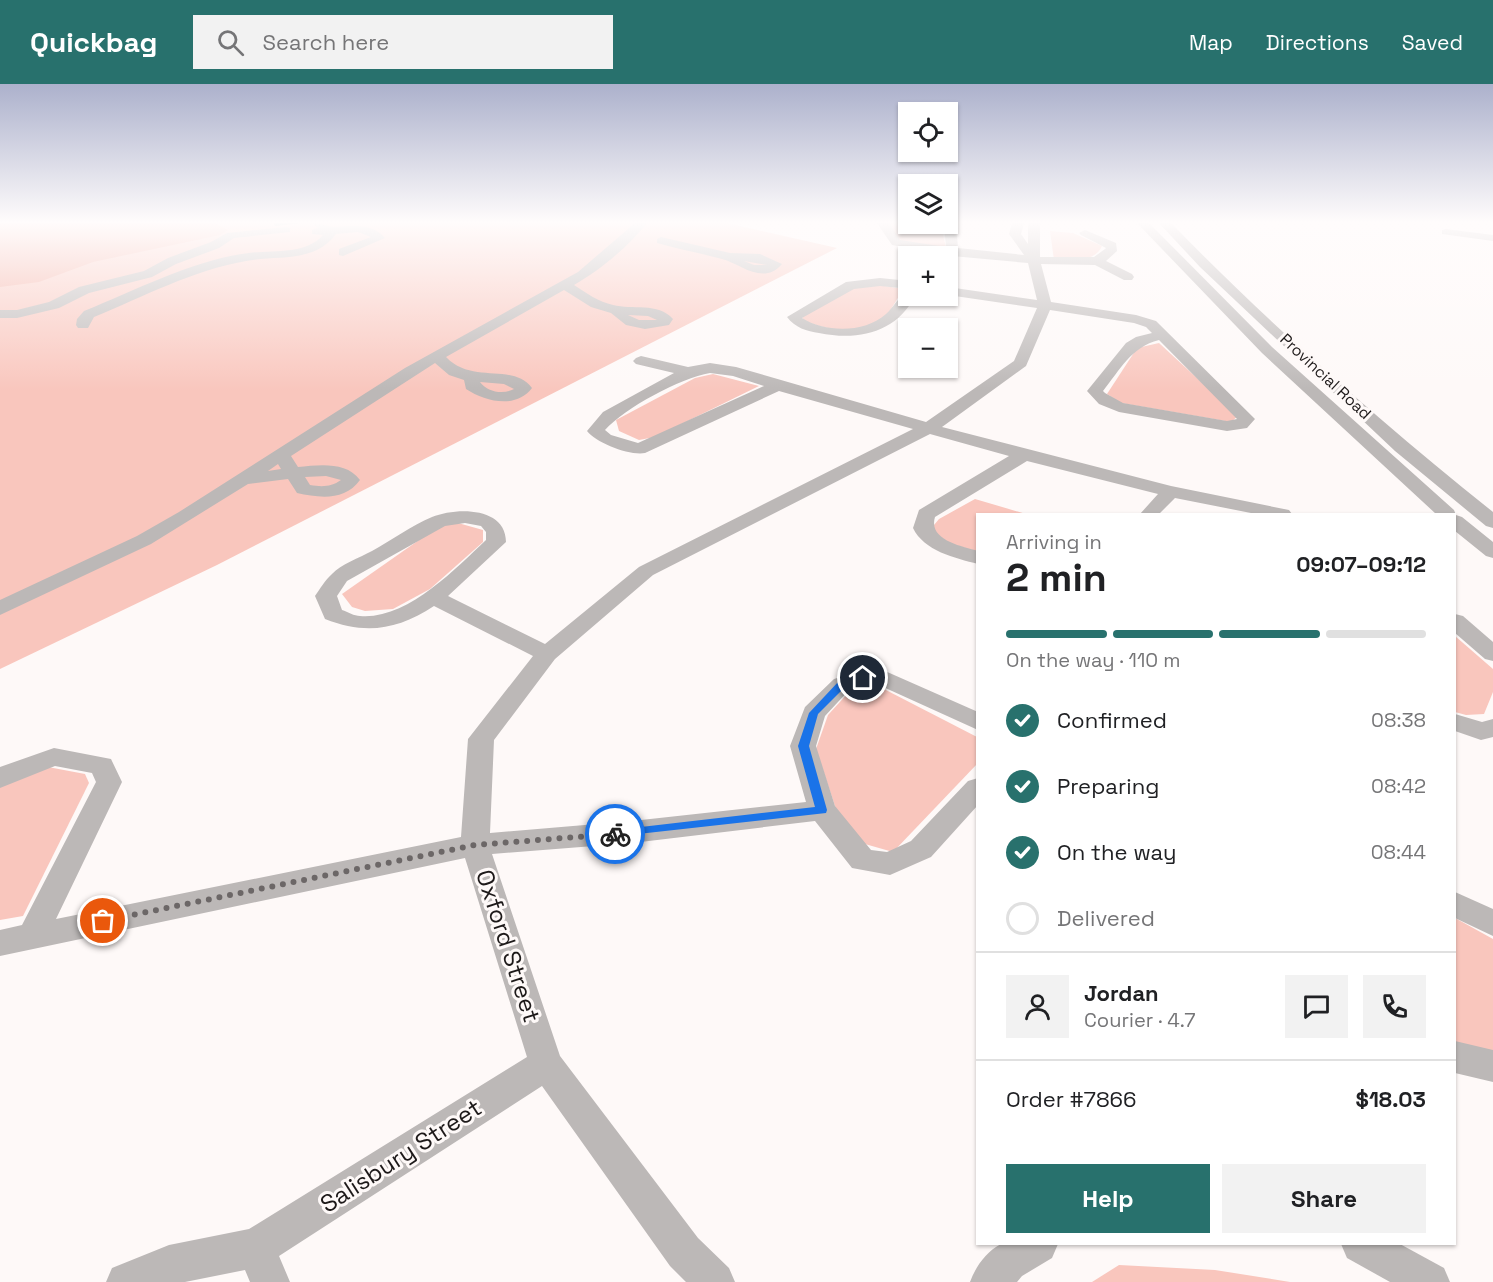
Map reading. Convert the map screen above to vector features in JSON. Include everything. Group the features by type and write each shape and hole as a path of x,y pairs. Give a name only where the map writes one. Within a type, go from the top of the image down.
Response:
{"street":[{"path":"0,314 17,314 54,304 84,290 128,279"},
{"path":"83,325 84,319 89,314 175,279"},
{"path":"0,608 144,540 244,480 410,371 576,279"},
{"path":"1038,279 1045,306"},
{"name":"Provincial Road","path":"1197,279 1280,361 1446,513"},
{"name":"Provincial Road","path":"1220,279 1401,447 1493,522"},
{"path":"898,284 880,282 851,285 794,318 797,322 816,328 859,333 890,320 901,306"},
{"path":"566,285 581,297 616,310"},
{"path":"958,293 1151,324 1247,419 1241,424 1227,426 1119,406 1098,396 1095,390 1131,346 1141,339 1161,335"},
{"path":"542,298 581,297"},
{"name":"Oxford Street","path":"715,1282 684,1252 546,1064 475,845 481,739 547,654 646,571 931,428 1021,363 1045,306"},
{"path":"437,356 453,372"},
{"path":"1280,361 1309,361"},
{"path":"641,362 687,372"},
{"path":"778,386 639,449 605,439 595,431 609,416 687,372 710,368 736,372 778,386 1024,455 1171,492 1277,513"},
{"path":"410,371 453,372 472,376"},
{"path":"244,480 293,474 281,455"},
{"path":"976,557 946,547 927,537 922,527 926,514 1024,455"},
{"path":"1150,513 1171,492"},
{"path":"465,517 487,521 496,531 496,542 435,597 391,618 358,623 333,614 326,596 340,577 440,521 465,517"},
{"path":"1456,522 1493,552"},
{"path":"435,597 547,654"},
{"path":"1456,622 1493,654"},
{"path":"976,721 885,679 863,678 842,684 814,713 803,746 822,810 862,860 890,864 921,849 976,790"},
{"path":"1456,722 1481,731 1493,728"},
{"path":"0,778 22,767 54,757 102,766 109,782 33,936"},
{"path":"0,943 475,845 632,832 822,810"},
{"path":"1456,904 1493,923"},
{"path":"1456,1057 1493,1066"},
{"name":"Salisbury Street","path":"126,1282 169,1264 263,1265 546,1064"},
{"path":"990,1282 1008,1262 1036,1245"},
{"path":"1371,1246 1430,1282"}],"shaded area":[{"path":"0,279 777,279 217,565 0,669"},
{"path":"0,279 47,279 39,282 0,287"},
{"path":"878,285 898,288 898,298 885,317 877,324 867,328 834,329 803,320 802,314 853,288"},
{"path":"1159,343 1238,416 1231,422 1121,403 1107,394 1137,348"},
{"path":"713,374 759,386 655,437 639,440 619,431 616,420 695,378"},
{"path":"975,499 1023,513 976,513 976,551 949,543 934,532 934,525 939,519"},
{"path":"458,523 483,530 483,542 430,589 393,609 365,611 352,607 342,594 439,526"},
{"path":"1456,637 1493,669 1493,692 1484,714 1466,715 1456,712"},
{"path":"865,687 882,688 976,736 976,765 893,852 865,844 836,809 816,749 828,715 849,692"},
{"path":"48,767 85,774 89,783 23,916 0,920 0,787"},
{"path":"1456,919 1493,939 1493,1050 1489,1052 1456,1046"},
{"path":"1119,1265 1215,1270 1290,1282 1092,1282"}],"way so far":[{"path":"103,921 475,845 615,834"}],"route":[{"path":"615,834 822,810 803,746 814,713 842,684 863,678"}]}
